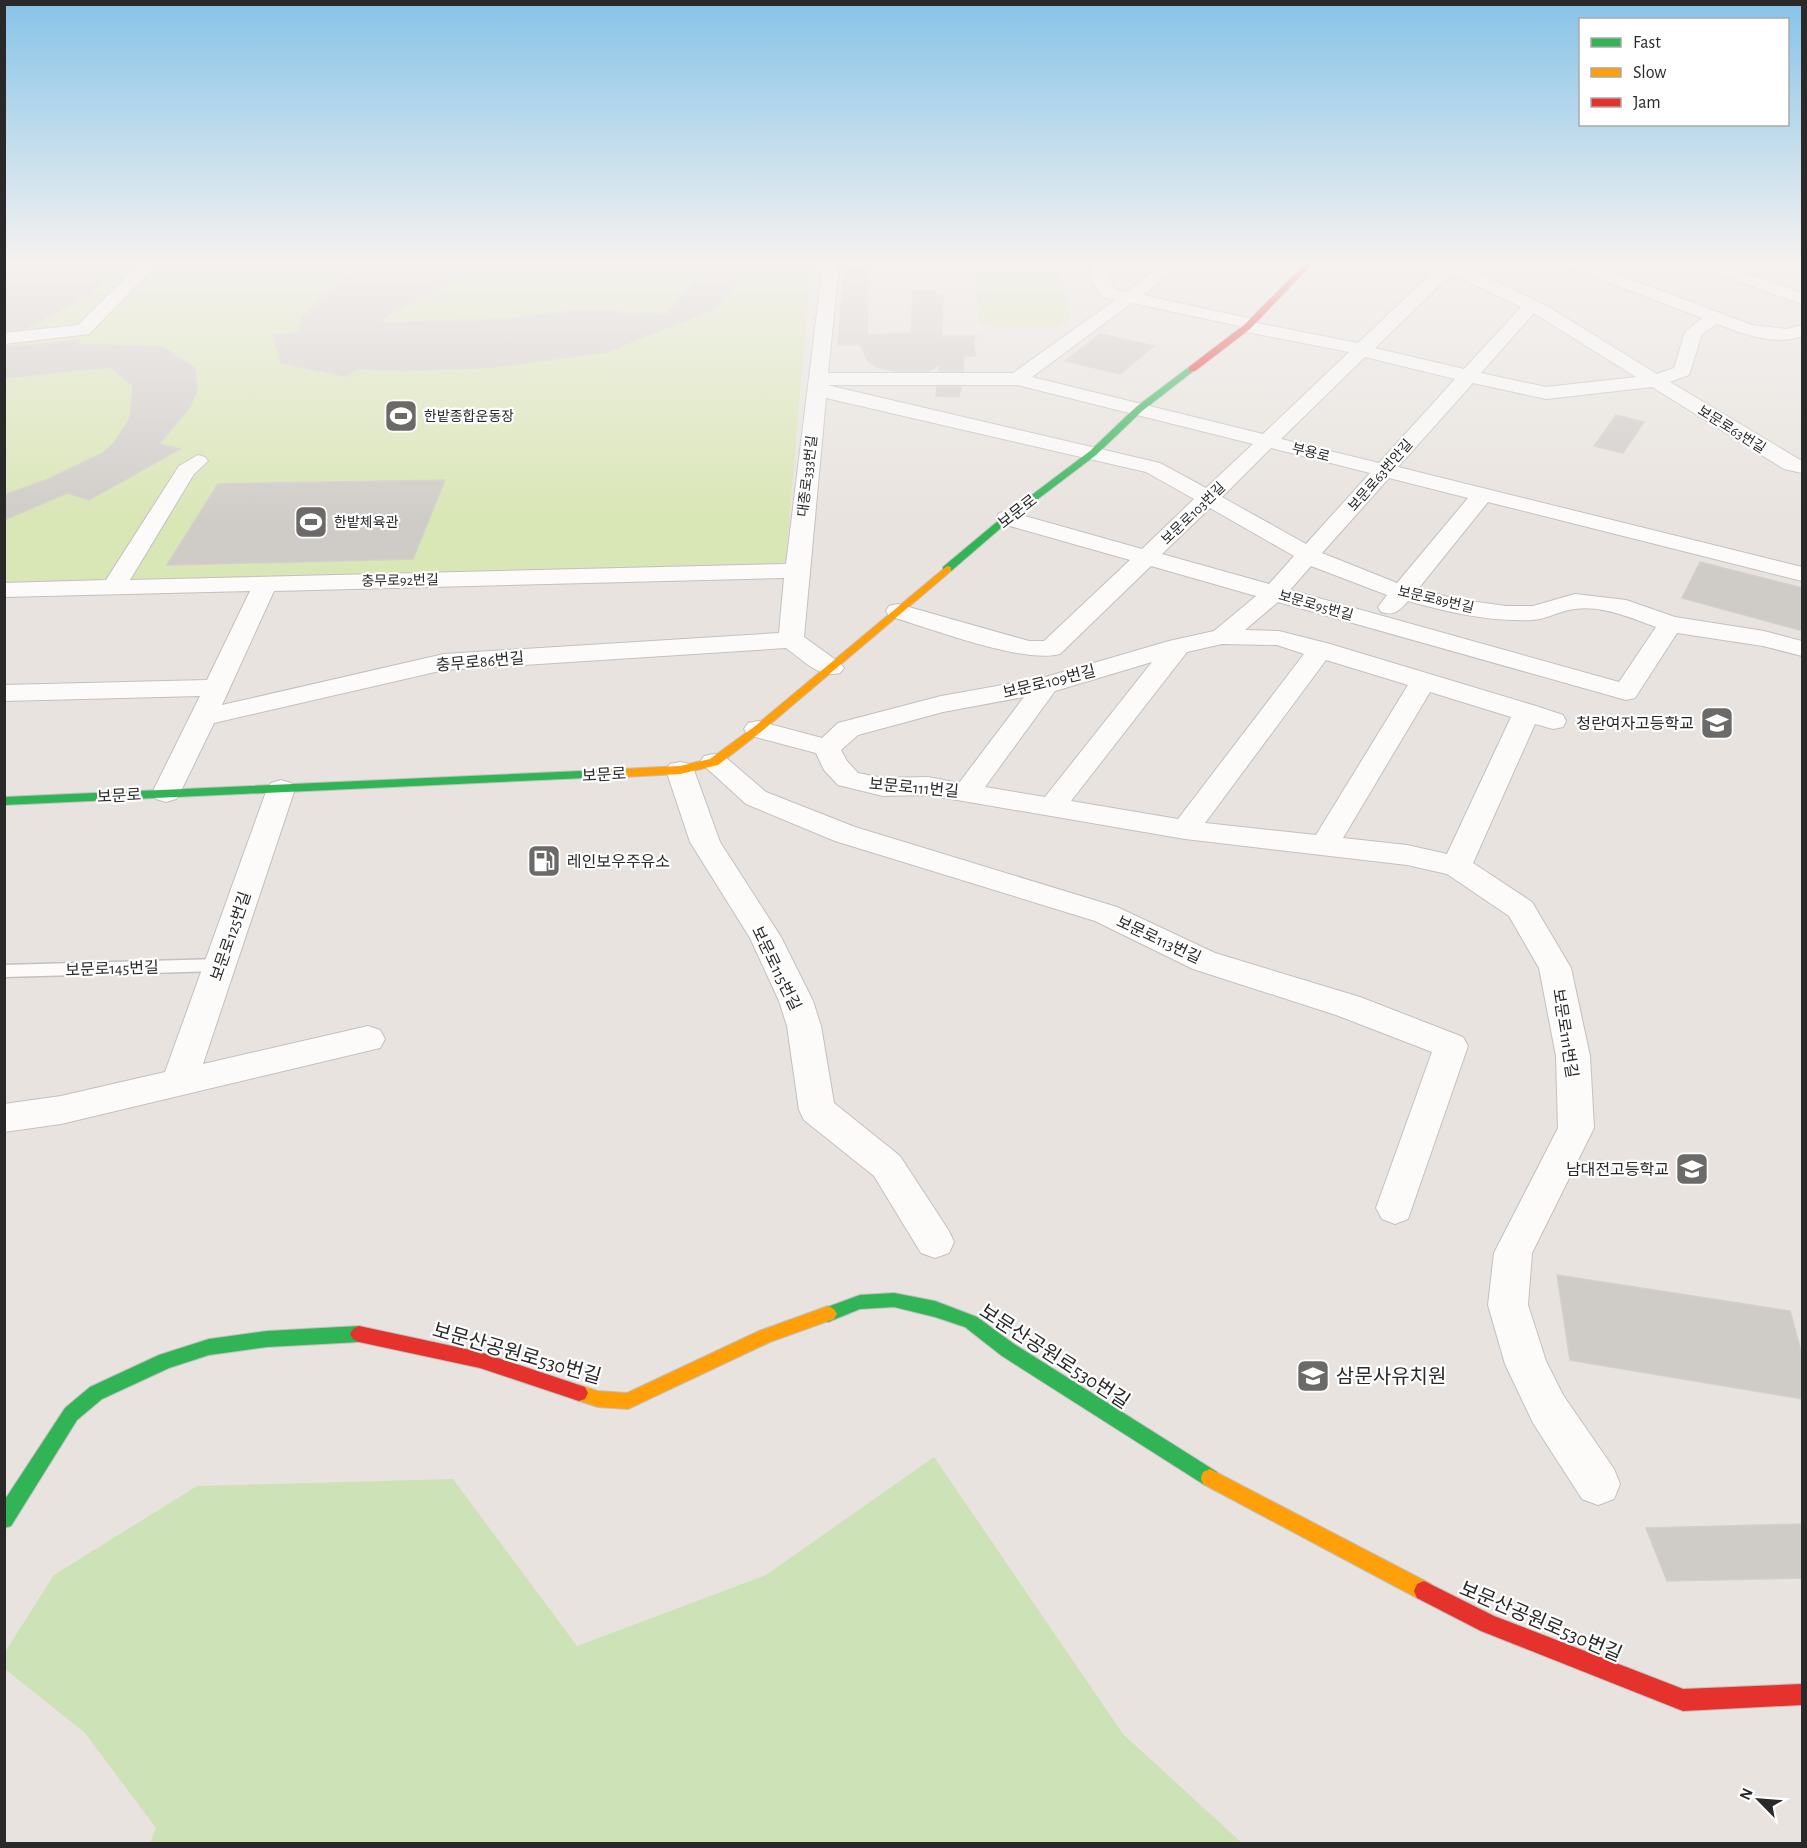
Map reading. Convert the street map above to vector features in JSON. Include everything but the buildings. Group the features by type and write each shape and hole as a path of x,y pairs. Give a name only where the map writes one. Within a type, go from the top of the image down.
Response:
{"main road":[{"name":"보문로","path":"4,801 680,770 714,762 758,729 1007,518 1093,453 1139,409 1215,350"},
{"name":"보문산공원로530번길","path":"4,1519 71,1414 96,1393 165,1361 209,1347 267,1339 354,1333 388,1338 480,1360 598,1399 628,1401 765,1336 860,1302 894,1300 935,1309 971,1322 1008,1350 1231,1491 1488,1624 1683,1700 1803,1695"}],"street":[{"name":"대종로333번길","path":"791,640 795,571 822,350"},
{"path":"1017,379 1057,350"},
{"name":"보문로103번길","path":"898,611 1028,649 1051,649 1365,350"},
{"path":"1366,350 1378,356 1546,393 1654,381 1682,371 1688,350"},
{"name":"보문로63번안길","path":"1222,637 1274,593 1491,350"},
{"name":"보문로63번길","path":"1604,350 1791,465 1803,467"},
{"name":"부용로","path":"819,384 1017,379 1483,494 1799,566"},
{"path":"819,384 1093,453"},
{"name":"보문로89번길","path":"1093,453 1153,468 1173,476 1208,499 1327,565 1402,592 1455,606 1506,613 1534,613 1575,601 1626,607 1670,624 1764,639 1803,649"},
{"path":"114,587 186,470 198,461"},
{"path":"1378,622 1483,494"},
{"name":"보문로95번길","path":"1007,518 1626,692 1670,624"},
{"name":"충무로92번길","path":"4,590 795,571"},
{"path":"166,793 205,717 214,688 266,583"},
{"name":"보문로109번길","path":"1279,638 1317,618 1565,689 1582,689 1591,684"},
{"name":"보문로109번길","path":"827,748 848,729 941,704 1046,685 1178,646 1222,637 1279,638 1553,721"},
{"path":"791,640 831,668"},
{"name":"충무로86번길","path":"205,717 444,662 791,640"},
{"path":"1052,807 1178,646"},
{"path":"1185,830 1321,649"},
{"path":"1324,846 1424,681"},
{"path":"967,792 1046,685"},
{"path":"4,693 214,688"},
{"path":"1457,866 1527,712"},
{"path":"758,729 827,748"},
{"name":"보문로111번길","path":"827,748 834,764 848,778 883,787 928,786 1185,830 1407,855 1457,866 1521,909 1555,968 1573,1056 1576,1128 1513,1253 1508,1305 1526,1364 1548,1409 1598,1484"},
{"name":"보문로113번길","path":"714,762 756,798 845,834 1106,914 1204,961 1348,1006 1451,1046 1395,1208"},
{"name":"보문로115번길","path":"680,770 705,842 765,937 796,1000 804,1026 817,1110 887,1166 935,1242"},
{"name":"보문로125번길","path":"179,1083 281,789"},
{"path":"4,1118 61,1110 368,1039"}],"lane":[{"name":"보문로145번길","path":"4,971 220,965"}],"green space":[{"name":"한밭종합운동장","path":"4,350 804,350 785,568 5,584"},
{"path":"934,1457 1123,1734 1242,1843 150,1843 156,1828 85,1733 5,1669 5,1652 54,1575 197,1486 453,1479 577,1646 766,1575"}],"traffic: fast":[{"path":"947,569 1007,518 1093,453 1139,409 1192,369"},
{"path":"4,801 603,774"},
{"path":"828,1314 860,1302 894,1300 935,1309 971,1322 1008,1350 1210,1478"},
{"path":"4,1519 71,1414 96,1393 165,1361 209,1347 267,1339 359,1334"}],"traffic: slow":[{"path":"603,774 680,770 714,762 758,729 947,569"},
{"path":"579,1393 598,1399 628,1401 765,1336 828,1314"},
{"path":"1210,1478 1424,1591"}],"traffic: jam":[{"path":"1192,369 1217,350"},
{"path":"359,1334 480,1360 579,1393"},
{"path":"1424,1591 1488,1624 1683,1700 1802,1695"}],"place":[{"name":"한밭종합운동장","path":"401,416"},
{"name":"한밭체육관","path":"311,522"},
{"name":"청란여자고등학교","path":"1717,723"},
{"name":"레인보우주유소","path":"544,861"},
{"name":"남대전고등학교","path":"1692,1169"},
{"name":"삼문사유치원","path":"1313,1376"}]}
